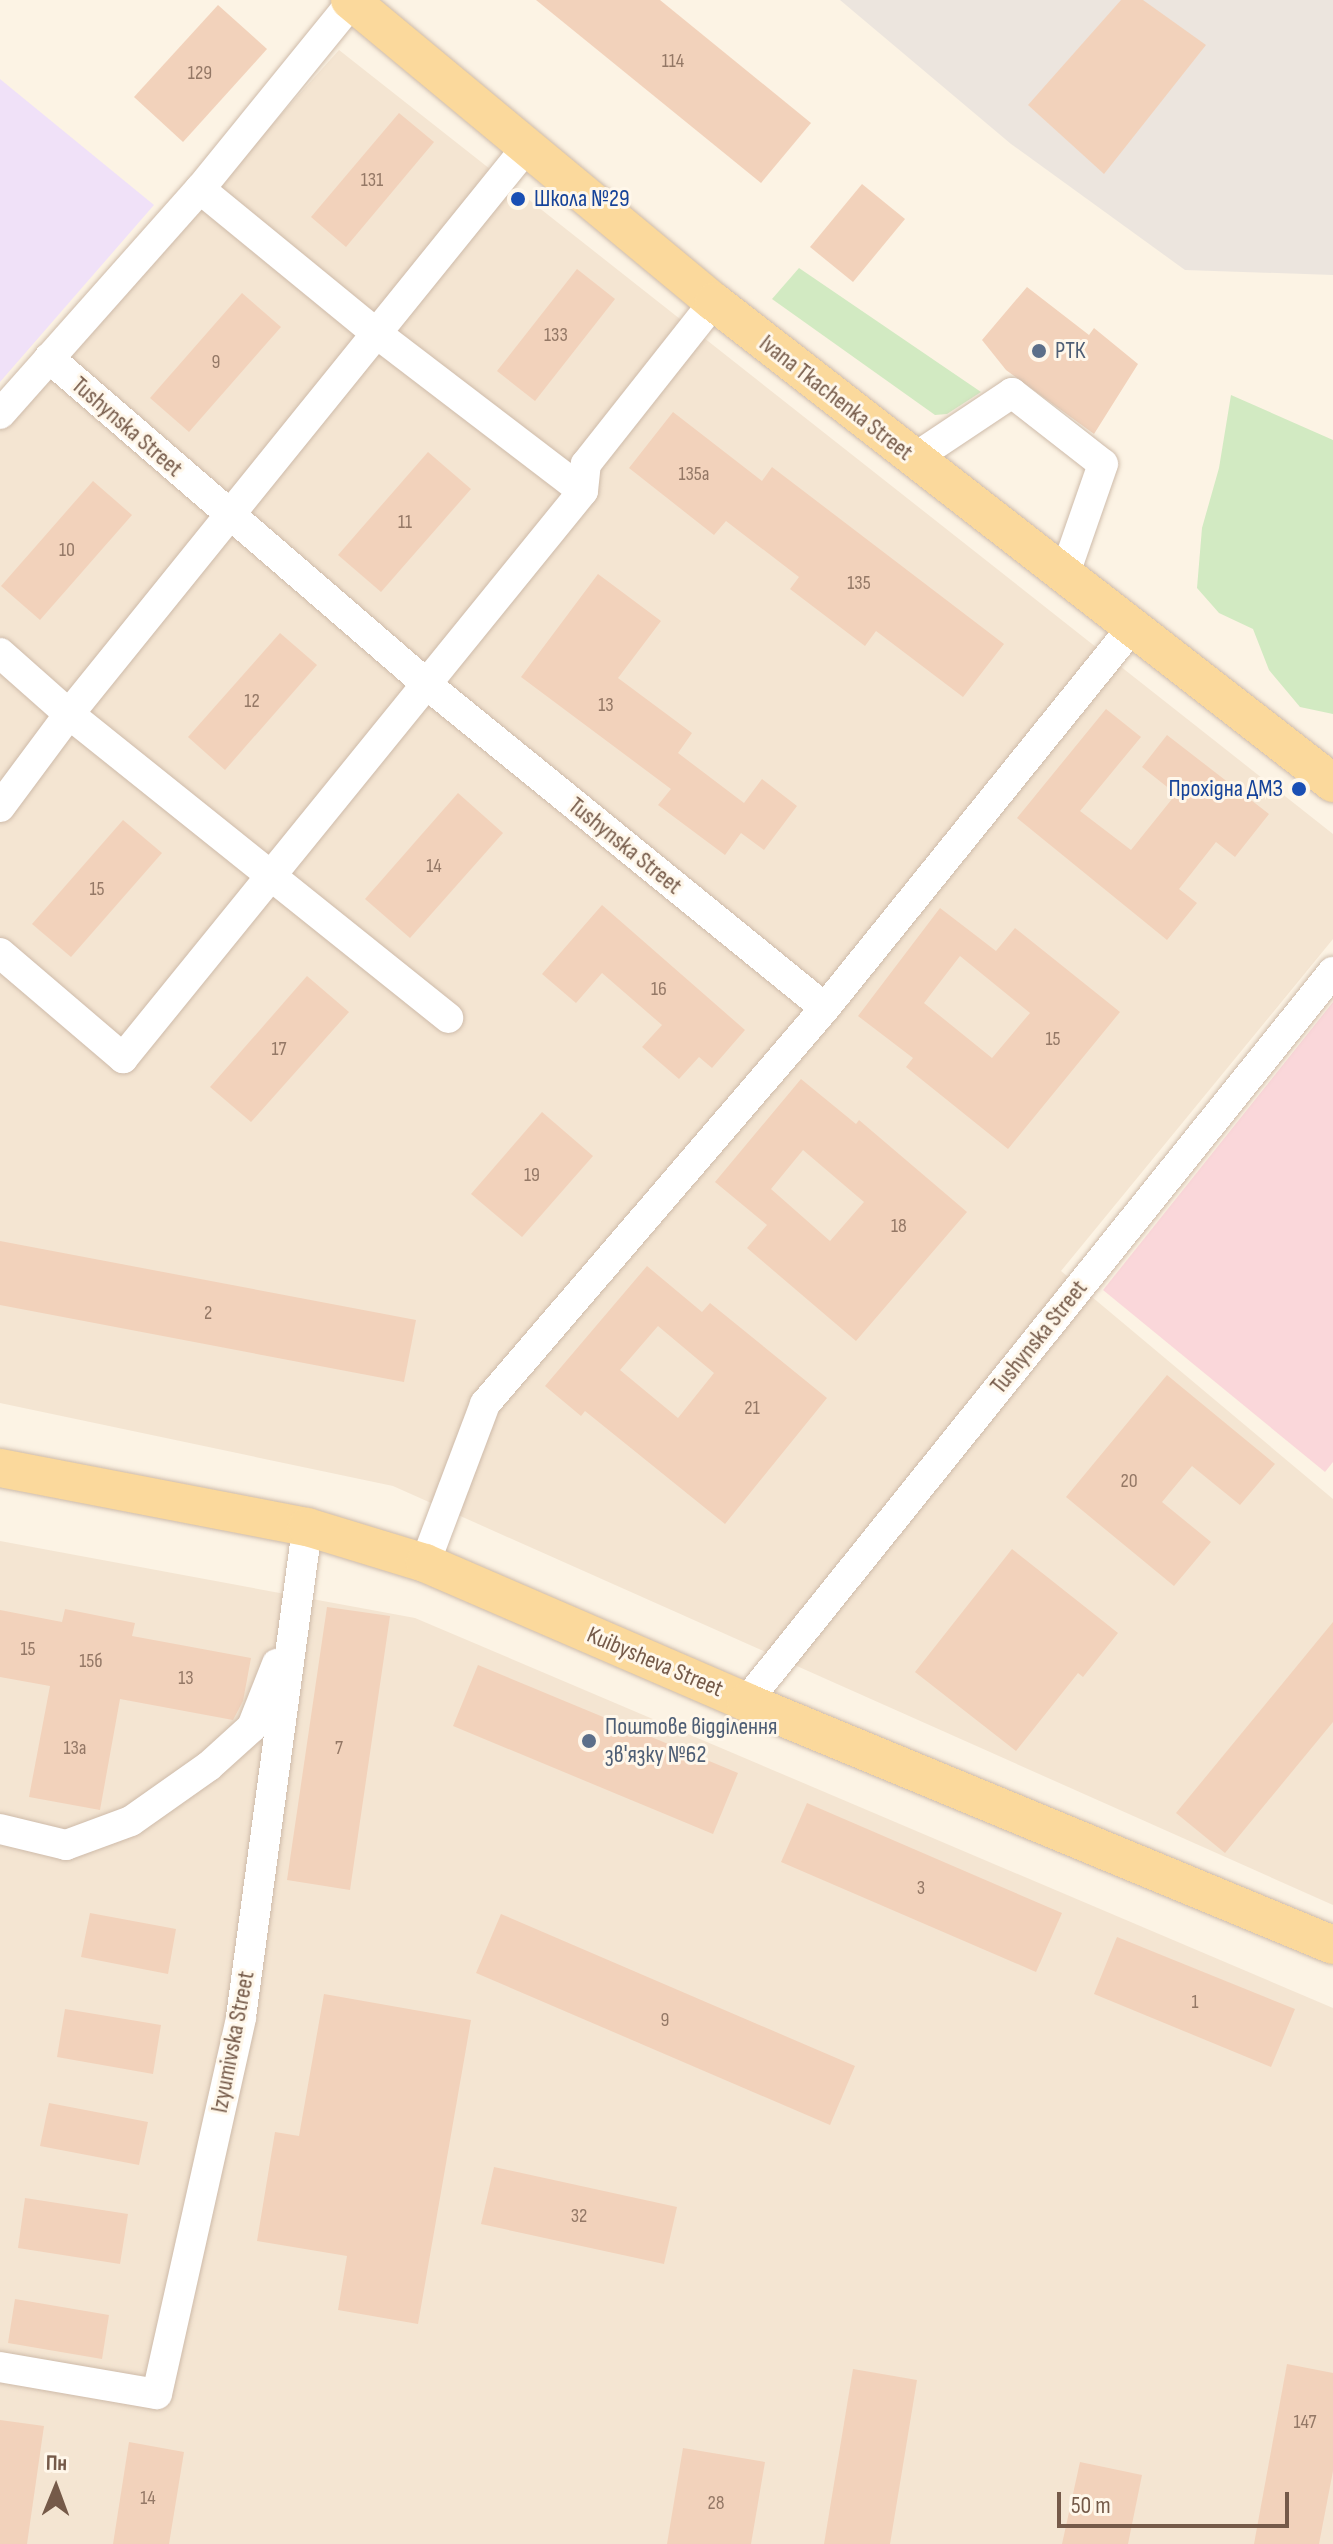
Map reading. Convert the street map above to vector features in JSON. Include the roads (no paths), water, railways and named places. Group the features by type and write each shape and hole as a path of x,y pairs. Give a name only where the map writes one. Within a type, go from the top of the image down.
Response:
{"main road":[{"name":"Ivana Tkachenka Street","path":"351,1 714,302 1333,783"},
{"name":"Kuibysheva Street","path":"0,1468 307,1527 425,1563 746,1702 1333,1945"}],"street":[{"name":"Tushynska Street","path":"0,414 200,189 351,1"},
{"path":"0,807 69,714 526,148"},
{"path":"200,189 376,333 583,491"},
{"path":"0,953 123,1058 583,491 586,464 714,302"},
{"name":"Tushynska Street","path":"49,358 228,516 425,683 825,1008"},
{"path":"913,459 1012,393 1103,464 1065,573"},
{"path":"425,1563 485,1404 825,1008 1133,626"},
{"path":"0,653 69,714 448,1018"},
{"name":"Tushynska Street","path":"746,1702 1333,972"},
{"name":"Izyumivska Street","path":"0,2367 157,2394 241,2017 307,1527"},
{"path":"0,1829 66,1845 131,1821 209,1766 252,1727 294,1623"}],"place":[{"name":"Школа №29","path":"518,199"},
{"name":"РТК","path":"1039,351"},
{"name":"Прохідна ДМЗ","path":"1299,789"},
{"name":"Поштове відділення зв'язку №62","path":"589,1741"}]}
